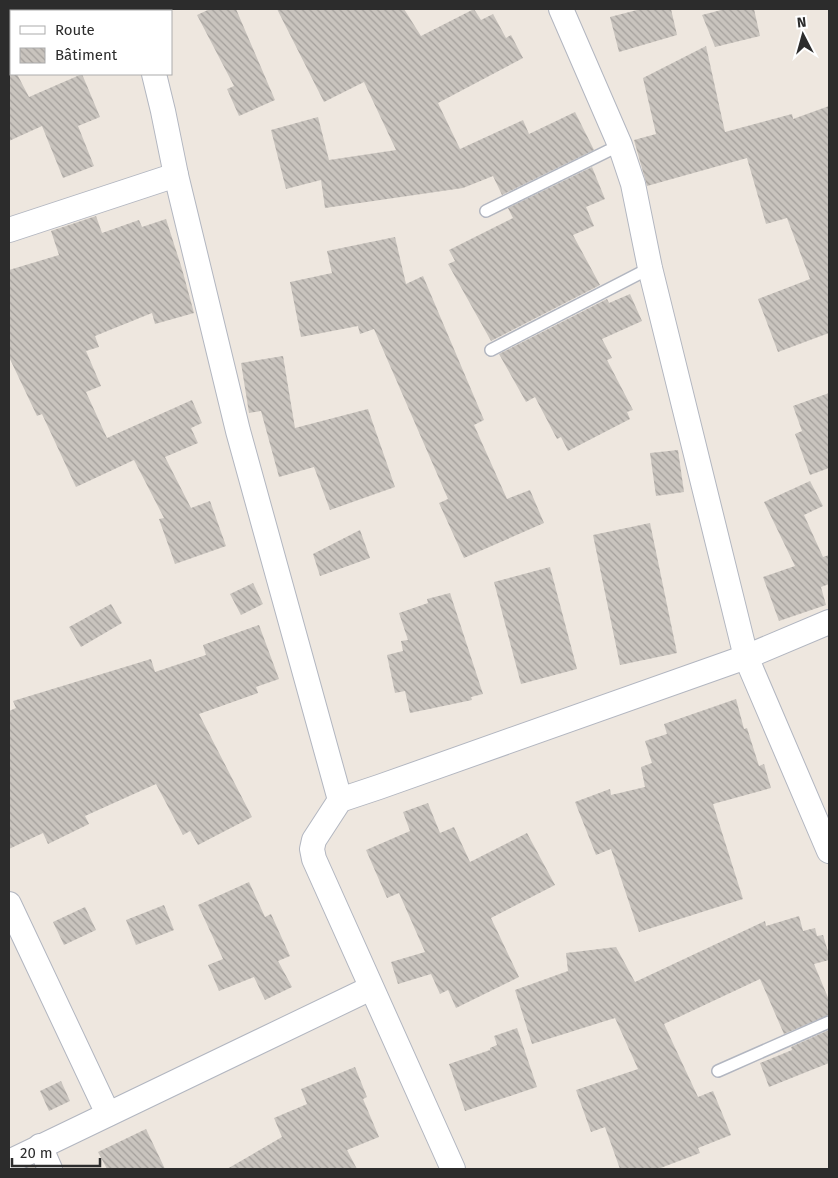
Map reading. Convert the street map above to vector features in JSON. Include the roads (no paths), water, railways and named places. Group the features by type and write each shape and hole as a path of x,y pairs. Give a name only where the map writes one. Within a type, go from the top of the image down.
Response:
{"street":[{"path":"561,9 620,145 633,184 650,268 746,657 829,851"},
{"path":"154,75 176,176 238,430 340,800"},
{"path":"9,230 176,176"},
{"path":"453,1169 314,859 312,850 314,840 340,800 746,657 829,622"},
{"path":"9,904 108,1114"},
{"path":"9,1162 371,988"},
{"path":"40,1146 50,1169"}],"lane":[{"path":"486,211 620,145"},
{"path":"491,350 650,268"},
{"path":"718,1071 829,1022"}]}
